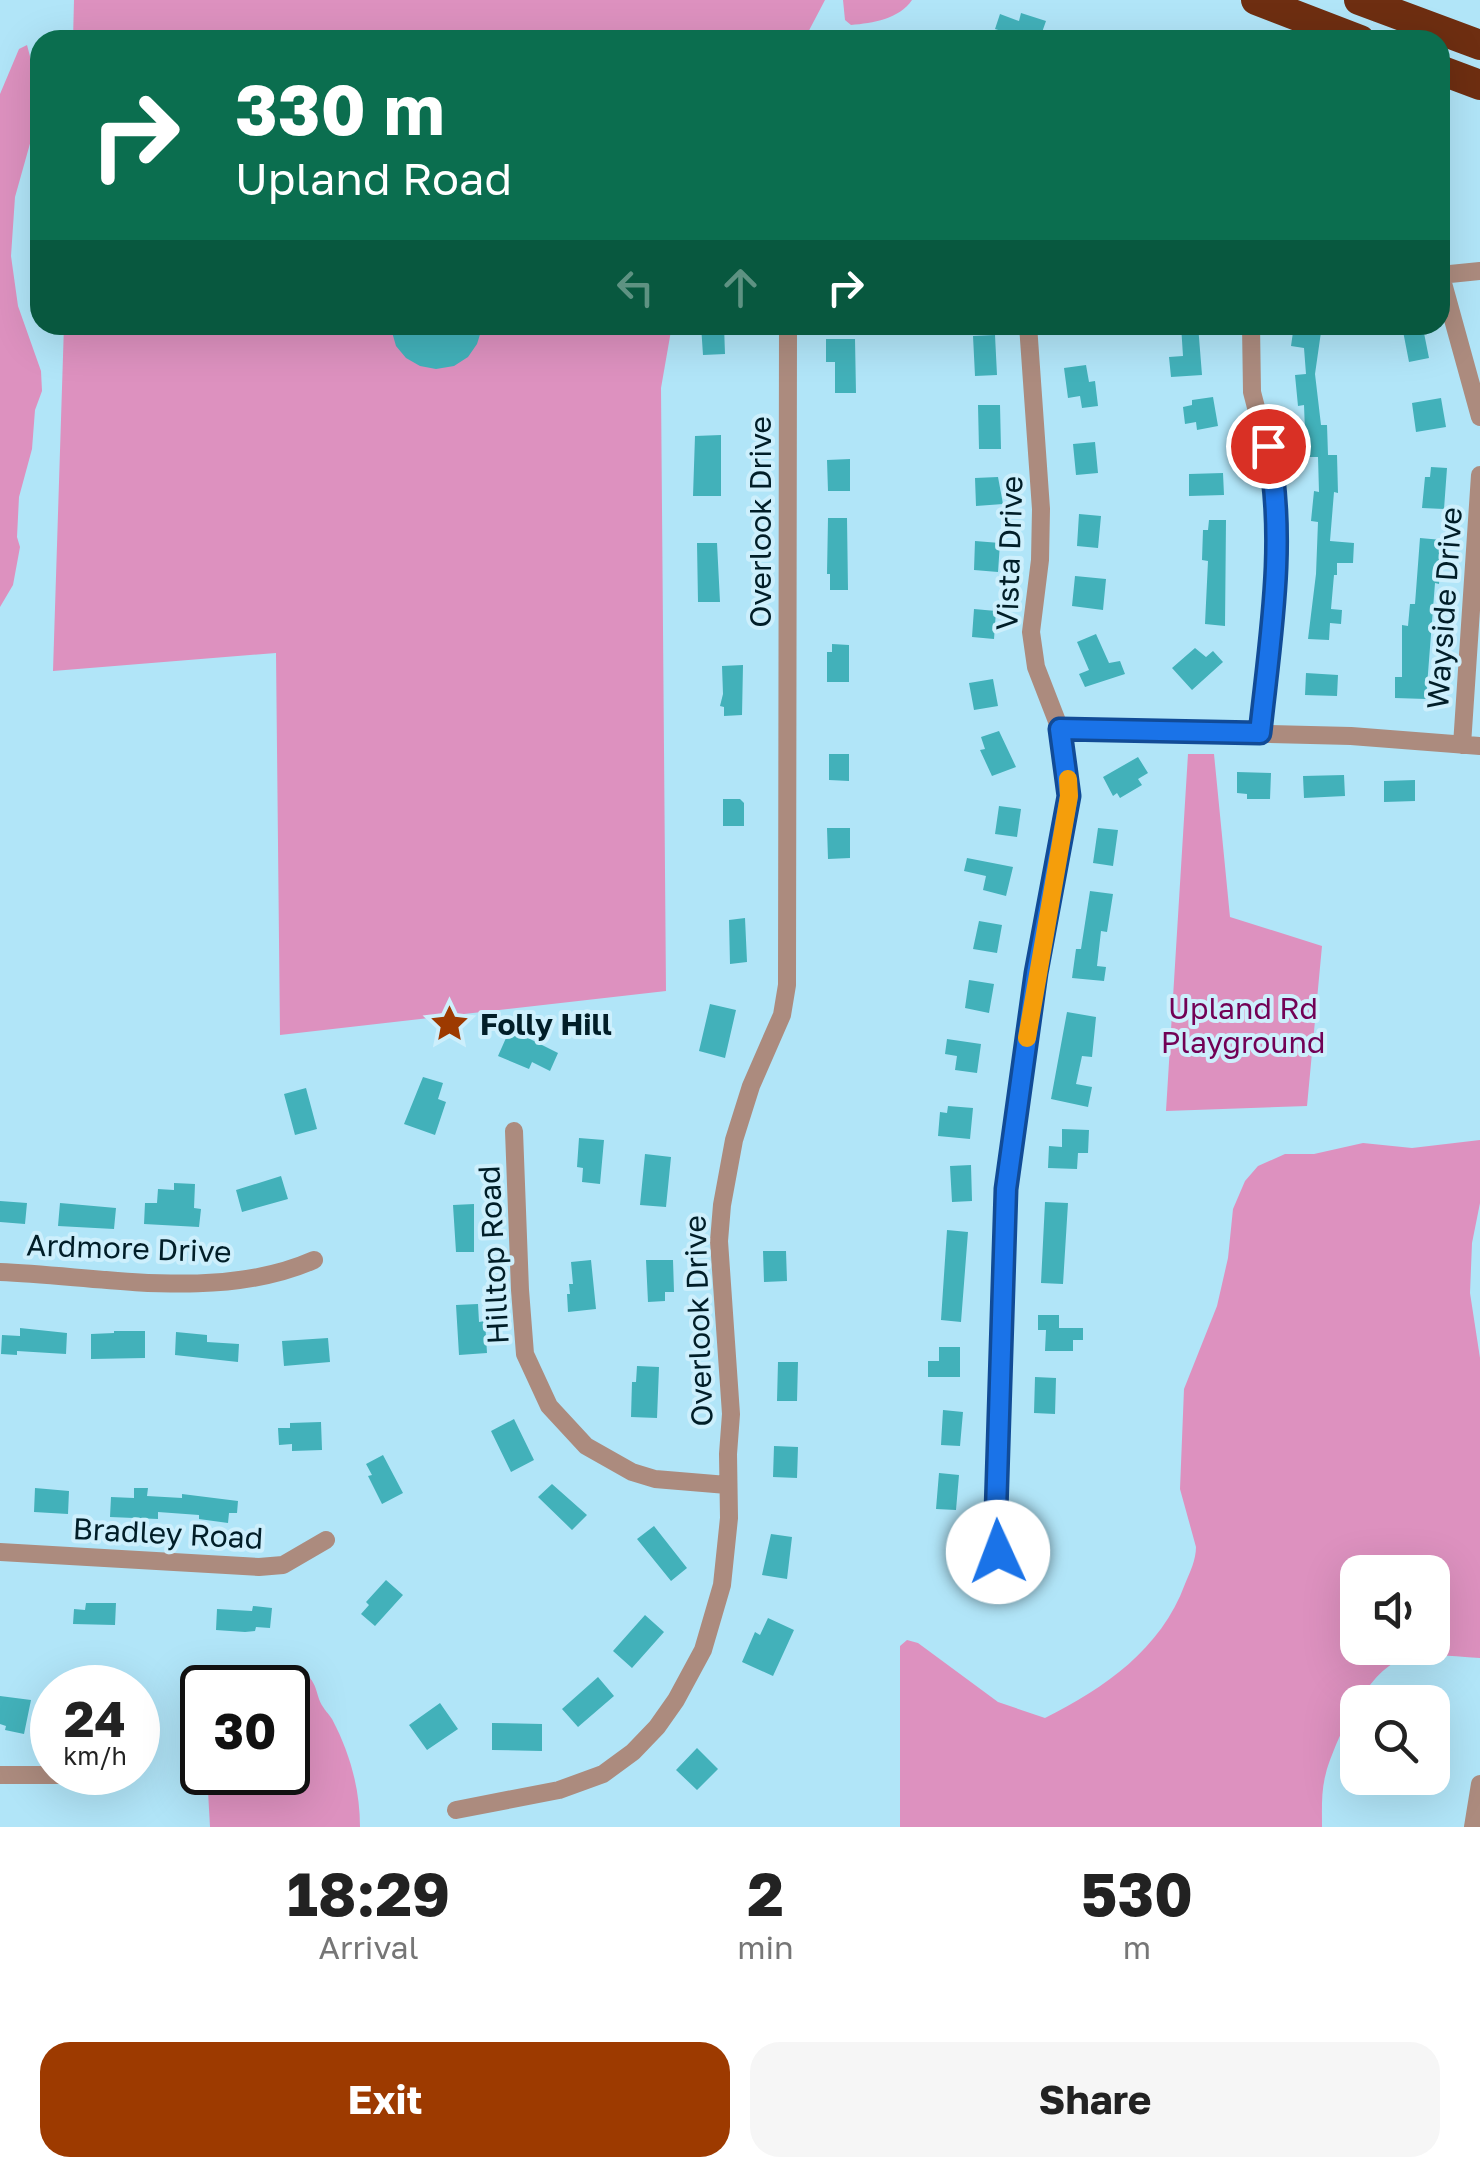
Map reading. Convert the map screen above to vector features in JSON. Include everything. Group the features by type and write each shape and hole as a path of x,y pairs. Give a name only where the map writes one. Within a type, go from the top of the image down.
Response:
{"highway":[{"path":"1256,0 1332,30"},
{"path":"1359,0 1438,30"},
{"path":"1450,35 1480,46"},
{"path":"1450,74 1480,85"}],"street":[{"path":"1450,275 1480,271"},
{"path":"1450,309 1480,417"},
{"name":"Overlook Drive","path":"456,1810 583,1784 603,1774 658,1727 690,1675 714,1616 728,1551 731,1414 719,1240 722,1205 734,1140 782,1015 787,985 788,335"},
{"name":"Vista Drive","path":"998,1552 1006,1189 1034,992 1069,796 1060,729 1036,667 1031,632 1040,560 1041,509 1029,335"},
{"path":"1250,335 1252,392 1272,469 1274,510 1275,574 1260,733"},
{"name":"Wayside Drive","path":"1471,746 1480,475"},
{"path":"1060,729 1351,736 1471,746"},
{"name":"Hilltop Road","path":"514,1131 526,1354 548,1406 586,1446 632,1472 656,1479 727,1484"},
{"name":"Ardmore Drive","path":"0,1272 208,1284 282,1274 314,1260"},
{"name":"Bradley Road","path":"0,1552 259,1568 283,1564 326,1540"},
{"path":"0,1775 30,1775"},
{"path":"1473,1827 1480,1784"}],"green space":[{"path":"74,0 825,0 809,30 73,30"},
{"path":"843,0 912,0 893,16 851,25 845,20"},
{"path":"27,45 30,56 30,144 15,197 11,256 18,306 41,371 42,391 19,497 20,547 13,585 0,607 0,94 19,49"},
{"path":"64,335 670,335 661,388 666,991 280,1035 276,653 53,671"},
{"name":"Upland Rd Playground","path":"1188,754 1214,754 1230,917 1322,946 1307,1106 1166,1111"},
{"path":"1480,1140 1480,1203 1472,1243 1470,1293 1480,1358 1480,1658 1450,1656 1450,1555 1340,1555 1340,1665 1391,1665 1370,1685 1340,1685 1340,1737 1323,1786 1322,1827 900,1827 900,1646 907,1640 918,1643 998,1702 1045,1718 1109,1680 1161,1628 1175,1607 1195,1557 1196,1547 1180,1489 1184,1389 1217,1306 1228,1258 1233,1209 1245,1181 1258,1166 1285,1154 1314,1154 1363,1143 1412,1148"},
{"path":"310,1678 349,1758 360,1827 210,1827 208,1795 310,1795"}],"building":[{"path":"1021,13 1046,21 1043,30 995,29 1000,14 1019,21"},
{"path":"393,335 480,335 468,357 454,366 436,369 406,358"},
{"path":"702,335 724,335 725,354 703,355"},
{"path":"995,335 997,375 975,376 973,336"},
{"path":"1182,335 1199,335 1202,375 1171,377 1169,357 1183,356"},
{"path":"1293,335 1321,335 1315,374 1321,425 1327,425 1328,455 1337,455 1338,493 1334,492 1330,541 1354,543 1353,563 1337,563 1331,609 1342,610 1341,624 1330,623 1329,640 1308,639 1316,574 1318,522 1311,521 1314,491 1319,492 1318,457 1306,457 1304,405 1298,406 1295,375 1306,374 1304,348 1291,346"},
{"path":"1404,335 1424,335 1429,358 1409,362"},
{"path":"826,339 855,339 856,393 835,393 835,362 826,362"},
{"path":"1086,365 1089,382 1095,381 1098,406 1082,408 1080,396 1068,398 1064,368"},
{"path":"1213,397 1218,426 1197,430 1196,422 1185,424 1183,407 1192,405 1192,400"},
{"path":"1441,398 1446,427 1416,432 1412,403"},
{"path":"978,405 1000,405 1001,449 979,449"},
{"path":"721,435 721,496 693,496 695,436"},
{"path":"1095,442 1098,473 1076,475 1073,444"},
{"path":"850,459 850,491 828,491 827,460"},
{"path":"1431,467 1447,468 1444,509 1422,508 1425,477 1430,477"},
{"path":"1223,473 1224,495 1189,496 1189,474"},
{"path":"998,477 1003,504 976,506 975,478"},
{"path":"1079,514 1101,516 1098,548 1077,546"},
{"path":"828,518 847,518 848,590 830,590"},
{"path":"1209,520 1226,520 1225,626 1205,624 1208,561 1202,560 1203,530 1208,530"},
{"path":"1420,538 1442,540 1426,699 1395,698 1395,677 1402,677 1402,625 1408,626 1410,604 1415,604"},
{"path":"975,541 1000,543 998,572 974,570"},
{"path":"697,543 717,543 720,602 698,602"},
{"path":"1075,576 1106,579 1103,610 1072,606"},
{"path":"974,609 996,611 994,639 972,637"},
{"path":"1096,634 1109,663 1120,661 1125,674 1085,687 1079,674 1089,670 1077,642"},
{"path":"832,644 849,645 849,682 827,682 827,652 832,652"},
{"path":"1195,648 1206,657 1213,651 1223,662 1192,690 1172,668"},
{"path":"743,665 742,715 724,716 724,707 720,706 722,666"},
{"path":"1306,673 1338,675 1337,696 1305,695"},
{"path":"993,679 998,706 974,710 969,683"},
{"path":"999,731 1016,767 992,776 980,750 985,749 981,737"},
{"path":"829,754 849,754 849,781 829,780"},
{"path":"1138,757 1148,773 1138,779 1142,785 1120,798 1117,793 1113,796 1103,777"},
{"path":"1237,772 1271,773 1270,799 1247,799 1247,794 1237,793"},
{"path":"1344,775 1345,796 1304,798 1303,776"},
{"path":"1415,780 1415,801 1384,802 1384,781"},
{"path":"723,799 740,799 744,803 744,826 723,826"},
{"path":"999,806 1021,809 1017,837 995,834"},
{"path":"827,828 850,828 850,858 828,859"},
{"path":"1098,828 1118,830 1113,866 1093,863"},
{"path":"967,858 1013,867 1006,896 983,890 986,876 964,871"},
{"path":"1090,891 1113,894 1107,932 1101,931 1097,966 1106,967 1104,981 1072,978"},
{"path":"745,918 747,962 730,964 729,920"},
{"path":"979,921 1002,925 997,953 973,949"},
{"path":"969,980 994,984 989,1013 965,1008"},
{"path":"710,1004 736,1010 725,1058 699,1051"},
{"path":"1067,1012 1096,1017 1092,1057 1082,1056 1076,1084 1092,1087 1088,1107 1051,1099"},
{"path":"510,1029 558,1053 550,1071 532,1062 529,1069 498,1056"},
{"path":"947,1039 981,1044 977,1073 955,1070 957,1056 945,1054"},
{"path":"423,1077 443,1083 438,1099 446,1102 435,1135 404,1124"},
{"path":"306,1088 317,1129 295,1135 284,1094"},
{"path":"948,1106 973,1108 970,1139 938,1136 940,1112 947,1113"},
{"path":"1062,1129 1089,1130 1088,1153 1078,1153 1077,1169 1048,1168 1049,1146 1062,1147"},
{"path":"579,1138 604,1140 600,1184 582,1182 583,1168 577,1167"},
{"path":"645,1154 671,1157 666,1207 640,1205"},
{"path":"971,1165 972,1201 952,1202 950,1166"},
{"path":"281,1176 288,1199 242,1212 236,1190"},
{"path":"174,1183 195,1184 194,1208 201,1209 199,1227 144,1224 145,1203 157,1203 158,1189 174,1190"},
{"path":"0,1201 27,1203 25,1224 0,1222"},
{"path":"1045,1202 1068,1203 1063,1284 1041,1283"},
{"path":"60,1203 116,1208 114,1229 58,1226"},
{"path":"474,1204 474,1252 456,1252 453,1205"},
{"path":"947,1230 968,1232 961,1322 941,1320"},
{"path":"763,1251 786,1251 787,1281 764,1282"},
{"path":"591,1260 596,1309 568,1312 567,1294 569,1284 573,1284 571,1262"},
{"path":"646,1260 673,1260 674,1292 665,1292 665,1301 648,1302"},
{"path":"478,1304 479,1322 485,1321 487,1353 459,1355 456,1305"},
{"path":"1038,1315 1059,1315 1059,1328 1083,1328 1083,1340 1073,1340 1073,1351 1045,1351 1046,1330 1038,1330"},
{"path":"20,1328 67,1333 66,1354 1,1354 2,1335 20,1336"},
{"path":"145,1331 145,1358 91,1359 91,1334"},
{"path":"176,1332 207,1335 207,1342 239,1344 238,1362 175,1355"},
{"path":"328,1338 330,1362 284,1366 282,1341"},
{"path":"939,1347 960,1347 960,1377 928,1377 928,1361 939,1361"},
{"path":"778,1362 798,1362 797,1401 777,1401"},
{"path":"637,1366 659,1367 657,1418 631,1417 632,1382 636,1382"},
{"path":"1035,1377 1056,1378 1055,1414 1034,1413"},
{"path":"943,1410 963,1412 960,1446 941,1445"},
{"path":"514,1419 534,1460 511,1472 491,1431"},
{"path":"321,1422 322,1450 292,1451 292,1444 279,1445 278,1428 290,1428 290,1423"},
{"path":"774,1446 798,1447 797,1478 773,1477"},
{"path":"383,1455 403,1493 382,1504 366,1464"},
{"path":"939,1473 959,1475 956,1510 936,1509"},
{"path":"552,1484 587,1515 572,1530 538,1497"},
{"path":"35,1488 69,1491 68,1514 34,1512"},
{"path":"134,1488 148,1488 147,1496 182,1498 182,1494 238,1501 237,1513 229,1513 228,1523 199,1519 199,1515 158,1512 158,1519 110,1517 111,1497 134,1498"},
{"path":"654,1526 687,1568 671,1581 637,1539"},
{"path":"771,1534 792,1537 787,1579 762,1575"},
{"path":"386,1580 403,1595 375,1626 361,1614 369,1605 366,1602"},
{"path":"86,1603 116,1603 115,1625 73,1624 74,1609 85,1610"},
{"path":"253,1606 272,1608 270,1628 256,1627 255,1631 245,1632 216,1630 217,1609 252,1611"},
{"path":"645,1615 664,1632 632,1668 613,1651"},
{"path":"768,1618 794,1630 773,1676 742,1662 755,1632 760,1635"},
{"path":"598,1677 614,1696 578,1727 562,1709"},
{"path":"0,1696 30,1700 24,1734 5,1730 6,1726 0,1724"},
{"path":"440,1703 458,1729 427,1750 409,1725"},
{"path":"492,1723 542,1724 542,1751 492,1750"},
{"path":"697,1748 718,1769 697,1790 676,1770"}],"slow traffic":[{"path":"1027,1038 1069,796 1068,779"}],"place":[{"name":"Folly Hill","path":"450,1024"}],"route":[{"path":"998,1552 1006,1189 1036,973 1069,796 1060,729 1260,733 1275,574 1268,446"}]}
